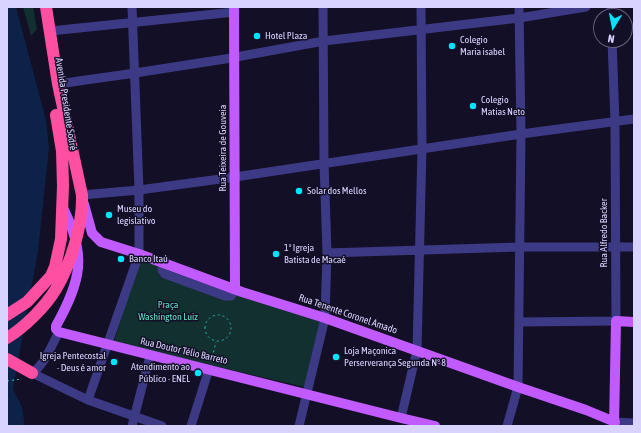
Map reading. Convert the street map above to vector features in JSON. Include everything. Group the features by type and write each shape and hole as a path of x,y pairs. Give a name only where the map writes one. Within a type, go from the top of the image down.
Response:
{"highway":[{"name":"Avenida Presidente Sodré","path":"37,7 62,150 63,186 61,238 53,279"},
{"name":"Avenida Presidente Sodré","path":"46,7 58,84 81,192 76,239 69,262 53,279"},
{"path":"63,186 72,182 81,192"},
{"path":"7,315 27,302 53,279"},
{"path":"7,338 20,330 51,297 53,279"},
{"path":"7,359 26,375"}],"main road":[{"name":"Rua Teixeira de Gouveia","path":"234,9 235,289"},
{"name":"Rua Tenente Coronel Amado","path":"81,192 92,233 101,242 417,350 586,410 615,424"},
{"path":"59,332 56,330 56,326 70,300 79,265 76,239 69,219 62,206"},
{"path":"616,321 634,322"},
{"name":"Rua Alfredo Backer","path":"615,424 616,321"},
{"name":"Rua Doutor Télio Barreto","path":"59,332 431,426"}],"street":[{"path":"88,400 139,254 139,190 132,7"},
{"path":"299,426 325,318 327,254 324,163 323,7"},
{"path":"401,418 417,350 422,149 421,7"},
{"path":"507,426 518,387 518,247 521,134 519,7"},
{"path":"58,84 235,57 324,41 519,18 586,7"},
{"path":"50,31 234,9"},
{"name":"Rua Alfredo Backer","path":"612,48 615,122 616,321"},
{"path":"81,192 139,190 634,119"},
{"path":"327,254 518,247 634,247"},
{"path":"519,322 616,321"},
{"path":"26,375 37,369 42,363 59,332"},
{"path":"132,426 150,356"},
{"path":"191,426 209,369"},
{"path":"26,375 88,400 162,426"},
{"name":"Rua Tenente Coronel Amado","path":"615,424 634,423"}],"path":[{"path":"218,316 227,319 230,324 230,330 226,338 216,341 207,335 205,328 209,319 218,316"},
{"path":"209,369 216,341"},
{"path":"7,381 26,375"}],"green space":[{"path":"23,7 33,7 37,29 31,36"},
{"name":"Praça Washington Luiz","path":"140,255 320,320 304,387 114,342"}],"water":[{"path":"7,7 16,7 46,120 49,148 38,251 13,389 22,407 25,426 7,426"}],"place":[{"name":"Hotel Plaza","path":"257,36"},
{"name":"Colegio Maria isabel","path":"452,46"},
{"name":"Colegio Matias Neto","path":"473,106"},
{"name":"Solar dos Mellos","path":"299,191"},
{"name":"Museu do legislativo","path":"109,215"},
{"name":"1° Igreja Batista de Macaé","path":"276,254"},
{"name":"Banco Itaú","path":"121,259"},
{"name":"Loja Maçonica Perserverança Segunda N° 8","path":"336,357"},
{"name":"Igreja Pentecostal - Deus é amor","path":"114,362"},
{"name":"Atendimento ao Público - ENEL","path":"198,373"}]}
